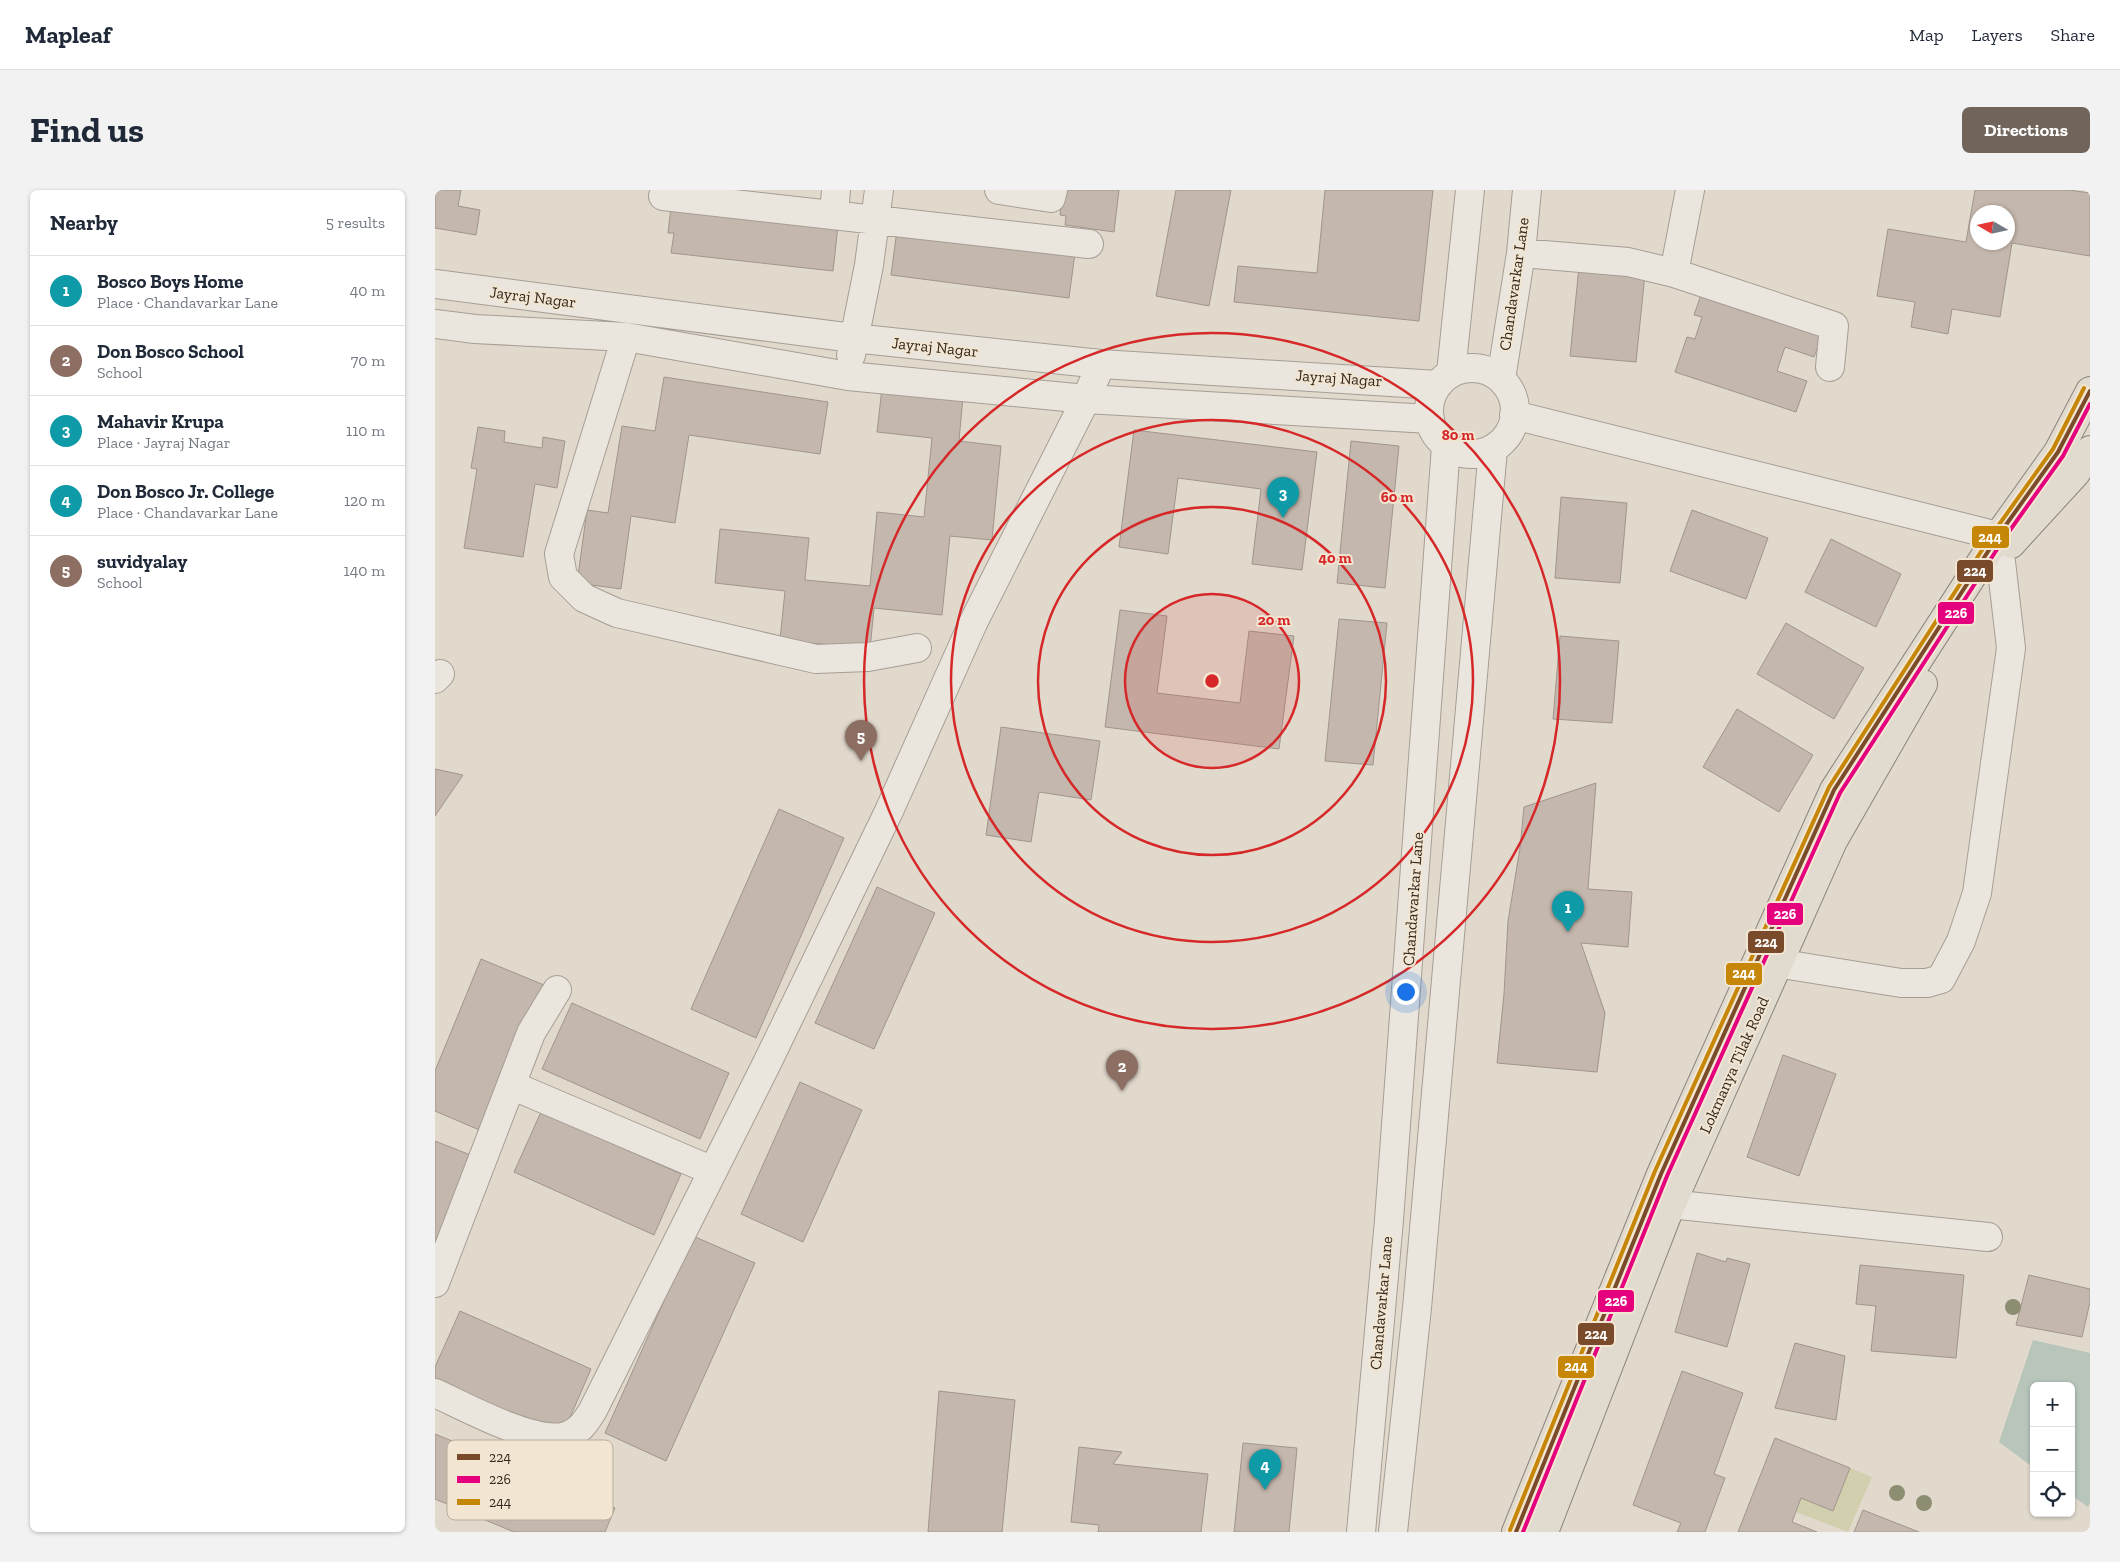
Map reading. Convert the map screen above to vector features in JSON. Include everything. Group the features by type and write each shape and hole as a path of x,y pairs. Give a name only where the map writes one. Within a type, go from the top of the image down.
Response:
{"main road":[{"name":"Lokmanya Tilak Road","path":"1526,1531 1661,1203 1769,962 1834,790 1999,546 2059,452 2090,391"},
{"name":"Lokmanya Tilak Road","path":"1999,546 2083,474 2090,450"}],"street":[{"path":"848,376 853,338 869,264 879,190"},
{"path":"999,190 1051,198 1053,190"},
{"path":"1445,379 1468,368 1485,370 1501,378 1511,393 1515,409 1513,425 1505,439 1493,450 1477,454 1461,453 1446,446 1435,434 1430,419 1430,401 1445,379 1470,190"},
{"name":"Chandavarkar Lane","path":"1501,378 1521,254 1527,190"},
{"path":"1674,273 1690,190"},
{"path":"663,196 835,202 875,219 1089,244"},
{"path":"1521,254 1628,262 1674,273 1834,326 1830,367"},
{"name":"Jayraj Nagar","path":"435,284 853,338 1101,364 1320,377 1445,379"},
{"path":"475,329 483,290"},
{"path":"587,335 593,304"},
{"path":"708,352 713,320"},
{"name":"Jayraj Nagar","path":"435,324 475,329 626,337 848,376 1086,399 1430,419"},
{"path":"626,337 559,554 563,577 584,598 617,613 816,659 868,657 917,648"},
{"path":"435,1393 501,1423 537,1436 563,1437 582,1427 593,1410 713,1171 884,820 973,623 1086,399 1101,364"},
{"path":"1202,406 1207,370"},
{"path":"1316,412 1320,377"},
{"path":"1514,415 1999,546 2011,648 1977,893 1961,941 1941,979 1927,983 1901,983 1769,962"},
{"name":"Chandavarkar Lane","path":"1361,1532 1389,1220 1446,446"},
{"path":"1393,1532 1417,1308 1493,450"},
{"path":"2059,452 2083,474"},
{"path":"435,1283 531,1033 557,990"},
{"path":"511,1085 713,1171"},
{"path":"1661,1203 1988,1237"}],"shaded area":[{"path":"2033,1340 2090,1353 2090,1502 2088,1507 2075,1498 2075,1382 2030,1382 2030,1465 1999,1442"},
{"path":"1850,1468 1872,1477 1848,1532 1788,1509 1797,1489 1836,1504"}],"building":[{"path":"435,190 461,190 458,206 480,210 476,235 435,228"},
{"path":"1063,190 1119,190 1114,232 1065,225 1066,216 1060,215"},
{"path":"1176,190 1231,190 1209,306 1156,296"},
{"path":"1325,190 1433,190 1419,321 1234,302 1238,266 1317,273"},
{"path":"1975,190 2069,190 2090,193 2090,256 2015,244 2015,205 1972,205"},
{"path":"671,207 838,226 833,271 671,253 674,233 668,233"},
{"path":"1970,219 1970,250 2011,250 2000,317 1952,309 1948,334 1911,327 1915,302 1877,296 1888,229 1966,242"},
{"path":"897,230 1075,253 1069,298 891,275"},
{"path":"1579,267 1645,274 1636,362 1570,356"},
{"path":"1703,289 1824,330 1814,357 1785,347 1777,371 1807,381 1796,412 1675,372 1687,337 1695,339 1702,317 1694,315"},
{"path":"664,377 828,402 820,454 689,435 675,523 631,516 621,589 577,583 587,510 608,513 622,426 655,431"},
{"path":"882,388 963,396 959,441 1001,446 992,540 950,536 942,615 874,608 870,649 780,640 785,591 715,583 720,529 809,538 805,580 870,586 877,512 924,517 932,438 877,432"},
{"path":"478,427 505,431 504,442 542,448 543,437 565,441 557,488 535,484 523,557 464,548 477,469 471,468"},
{"path":"1134,430 1317,452 1302,570 1252,564 1261,489 1178,478 1168,554 1119,547"},
{"path":"1351,441 1399,446 1385,588 1337,583"},
{"path":"1561,497 1627,503 1620,583 1555,578"},
{"path":"1692,510 1768,538 1746,599 1670,571"},
{"path":"1831,539 1901,574 1876,627 1805,592"},
{"path":"1120,610 1167,616 1157,693 1240,703 1249,631 1294,636 1279,749 1105,727"},
{"path":"1339,619 1387,623 1373,765 1325,761"},
{"path":"1786,623 1864,668 1834,719 1757,674"},
{"path":"1560,636 1619,641 1612,723 1553,719"},
{"path":"1737,709 1813,755 1779,812 1703,767"},
{"path":"1001,727 1100,741 1091,800 1039,792 1031,842 986,835"},
{"path":"435,769 463,775 435,816"},
{"path":"1596,783 1588,889 1632,892 1628,947 1581,943 1605,1013 1597,1072 1497,1063 1504,994 1508,921 1520,848 1524,807"},
{"path":"779,809 844,838 756,1038 691,1009"},
{"path":"877,887 935,913 874,1049 815,1023"},
{"path":"481,959 544,985 484,1132 435,1111 435,1071"},
{"path":"572,1003 729,1073 700,1139 542,1069"},
{"path":"1783,1055 1836,1074 1799,1176 1747,1157"},
{"path":"800,1082 862,1110 803,1242 741,1214"},
{"path":"541,1112 681,1174 654,1235 514,1172"},
{"path":"435,1141 473,1156 435,1252"},
{"path":"693,1236 755,1263 666,1461 605,1433"},
{"path":"1697,1253 1726,1262 1727,1258 1750,1264 1727,1347 1675,1332"},
{"path":"1860,1265 1964,1275 1956,1358 1871,1351 1876,1306 1856,1304"},
{"path":"2029,1275 2090,1289 2090,1302 2082,1337 2016,1325"},
{"path":"460,1311 591,1369 562,1436 435,1379 435,1367"},
{"path":"1795,1343 1845,1356 1836,1420 1775,1408"},
{"path":"1682,1371 1743,1393 1714,1474 1725,1478 1705,1532 1677,1532 1681,1523 1633,1505"},
{"path":"939,1391 1015,1400 1002,1532 928,1532"},
{"path":"435,1434 450,1440 447,1440 447,1504 435,1499"},
{"path":"1775,1438 1850,1468 1833,1511 1801,1498 1792,1522 1817,1532 1738,1532"},
{"path":"1243,1443 1297,1448 1289,1532 1234,1532"},
{"path":"1079,1447 1122,1452 1113,1464 1208,1474 1201,1532 1098,1532 1099,1525 1071,1522"},
{"path":"1863,1510 1919,1532 1854,1532"},
{"path":"485,1520 610,1520 605,1532 514,1532"}],"transit line":[{"name":"244","path":"1510,1530 1655,1171 1829,787 1993,533 2053,449 2084,388"},
{"name":"224","path":"1516,1532 1661,1174 1834,790 1998,536 2058,452 2090,391"},
{"name":"226","path":"1523,1532 1667,1176 1840,793 2003,540 2063,456 2090,404"}],"place":[{"name":"Mahavir Krupa","path":"1283,518"},
{"name":"suvidyalay","path":"861,761"},
{"name":"Bosco Boys Home","path":"1568,932"},
{"name":"Don Bosco School","path":"1122,1091"},
{"name":"Don Bosco Jr. College","path":"1265,1490"}]}
